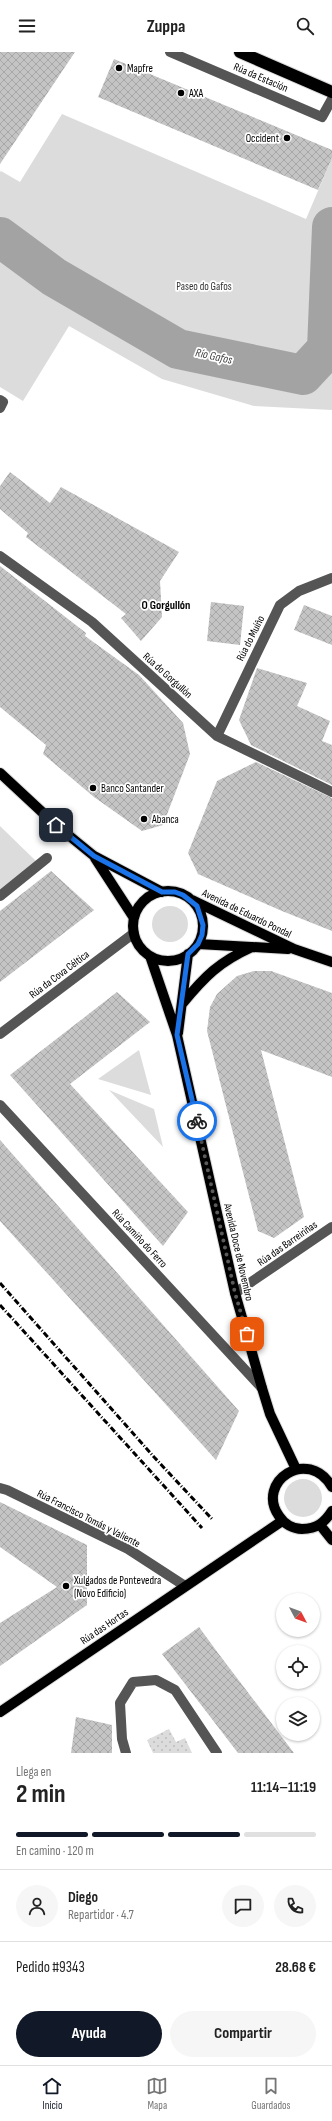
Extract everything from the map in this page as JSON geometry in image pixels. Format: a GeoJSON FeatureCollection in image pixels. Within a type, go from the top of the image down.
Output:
{"type":"FeatureCollection","features":[{"type":"Feature","properties":{"kind":"highway","name":"Rúa da Estación"},"geometry":{"type":"LineString","coordinates":[[240,52],[258,55],[332,92]]}},
{"type":"Feature","properties":{"kind":"main road"},"geometry":{"type":"LineString","coordinates":[[0,774],[56,825],[94,856],[162,892]]}},
{"type":"Feature","properties":{"kind":"main road"},"geometry":{"type":"LineString","coordinates":[[94,856],[134,918]]}},
{"type":"Feature","properties":{"kind":"main road"},"geometry":{"type":"LineString","coordinates":[[162,892],[175,892],[190,899],[197,906],[203,925],[198,944],[188,954],[169,961],[150,956],[140,946],[134,933],[134,918],[144,900],[162,892]]}},
{"type":"Feature","properties":{"kind":"main road","name":"Avenida de Eduardo Pondal"},"geometry":{"type":"LineString","coordinates":[[190,899],[294,949],[332,962]]}},
{"type":"Feature","properties":{"kind":"main road","name":"Avenida de Eduardo Pondal"},"geometry":{"type":"LineString","coordinates":[[198,944],[294,949]]}},
{"type":"Feature","properties":{"kind":"main road"},"geometry":{"type":"LineString","coordinates":[[182,1004],[211,970],[239,953],[255,946]]}},
{"type":"Feature","properties":{"kind":"main road","name":"Avenida Doce de Novembro"},"geometry":{"type":"LineString","coordinates":[[177,1035],[188,954]]}},
{"type":"Feature","properties":{"kind":"main road","name":"Avenida Doce de Novembro"},"geometry":{"type":"LineString","coordinates":[[150,956],[177,1035],[235,1293],[262,1388],[270,1414],[296,1469]]}},
{"type":"Feature","properties":{"kind":"main road"},"geometry":{"type":"LineString","coordinates":[[331,1481],[314,1470],[296,1469],[281,1479],[273,1495],[276,1512],[282,1521],[290,1527],[310,1529],[320,1525],[332,1511]]}},
{"type":"Feature","properties":{"kind":"main road","name":"Rúa das Hortas"},"geometry":{"type":"LineString","coordinates":[[0,1712],[282,1521]]}},
{"type":"Feature","properties":{"kind":"main road"},"geometry":{"type":"LineString","coordinates":[[320,1525],[332,1540]]}},
{"type":"Feature","properties":{"kind":"street","name":"Rúa da Estación"},"geometry":{"type":"LineString","coordinates":[[170,52],[322,117],[332,99]]}},
{"type":"Feature","properties":{"kind":"street","name":"Rúa do Gorgullón"},"geometry":{"type":"LineString","coordinates":[[0,556],[92,622],[217,736],[332,792]]}},
{"type":"Feature","properties":{"kind":"street","name":"Rúa do Muíño"},"geometry":{"type":"LineString","coordinates":[[217,736],[280,605],[299,590],[332,578]]}},
{"type":"Feature","properties":{"kind":"street"},"geometry":{"type":"LineString","coordinates":[[0,896],[47,858]]}},
{"type":"Feature","properties":{"kind":"street","name":"Rúa da Cova Céltica"},"geometry":{"type":"LineString","coordinates":[[0,1034],[134,933]]}},
{"type":"Feature","properties":{"kind":"street","name":"Rúa Camiño do Ferro"},"geometry":{"type":"LineString","coordinates":[[0,1105],[262,1388]]}},
{"type":"Feature","properties":{"kind":"street","name":"Rúa das Barreiriñas"},"geometry":{"type":"LineString","coordinates":[[235,1293],[332,1226]]}},
{"type":"Feature","properties":{"kind":"street","name":"Rúa Francisco Tomás y Valiente"},"geometry":{"type":"LineString","coordinates":[[0,1488],[7,1490],[128,1549],[185,1586]]}},
{"type":"Feature","properties":{"kind":"street"},"geometry":{"type":"LineString","coordinates":[[126,1753],[122,1739],[120,1703],[133,1682],[156,1680],[175,1690],[217,1753]]}},
{"type":"Feature","properties":{"kind":"green space","name":"Paseo do Gafos"},"geometry":{"type":"Polygon","coordinates":[[[62,114],[306,219],[332,158],[332,410],[254,406],[162,379],[69,326],[23,401],[0,387],[0,172],[1,171],[20,182],[62,114]]]}},
{"type":"Feature","properties":{"kind":"green space"},"geometry":{"type":"Polygon","coordinates":[[[0,826],[37,862],[0,893],[0,826]]]}},
{"type":"Feature","properties":{"kind":"green space"},"geometry":{"type":"Polygon","coordinates":[[[174,906],[183,911],[187,917],[187,931],[183,937],[174,942],[166,942],[157,937],[153,931],[152,920],[157,911],[163,907],[174,906]]]}},
{"type":"Feature","properties":{"kind":"green space"},"geometry":{"type":"Polygon","coordinates":[[[139,1050],[151,1095],[98,1079],[139,1050]]]}},
{"type":"Feature","properties":{"kind":"green space"},"geometry":{"type":"Polygon","coordinates":[[[109,1090],[154,1109],[163,1147],[109,1090]]]}},
{"type":"Feature","properties":{"kind":"green space"},"geometry":{"type":"Polygon","coordinates":[[[303,1479],[316,1485],[322,1498],[316,1511],[303,1517],[290,1511],[284,1498],[290,1485],[303,1479]]]}},
{"type":"Feature","properties":{"kind":"green space"},"geometry":{"type":"Polygon","coordinates":[[[169,1729],[176,1742],[185,1738],[192,1753],[153,1753],[147,1740],[169,1729]]]}},
{"type":"Feature","properties":{"kind":"building"},"geometry":{"type":"Polygon","coordinates":[[[0,52],[75,52],[0,164],[0,52]]]}},
{"type":"Feature","properties":{"kind":"building"},"geometry":{"type":"Polygon","coordinates":[[[114,59],[332,150],[332,158],[318,190],[98,97],[114,59]]]}},
{"type":"Feature","properties":{"kind":"building"},"geometry":{"type":"Polygon","coordinates":[[[10,472],[50,503],[61,487],[179,552],[160,581],[162,617],[141,641],[121,618],[126,614],[26,537],[28,533],[0,509],[0,486],[10,472]]]}},
{"type":"Feature","properties":{"kind":"building"},"geometry":{"type":"Polygon","coordinates":[[[0,566],[86,633],[85,636],[139,675],[183,723],[190,754],[163,825],[142,831],[94,797],[43,754],[46,745],[0,707],[0,566]]]}},
{"type":"Feature","properties":{"kind":"building"},"geometry":{"type":"Polygon","coordinates":[[[211,602],[244,606],[240,645],[207,641],[211,602]]]}},
{"type":"Feature","properties":{"kind":"building"},"geometry":{"type":"Polygon","coordinates":[[[304,605],[332,616],[332,645],[294,630],[304,605]]]}},
{"type":"Feature","properties":{"kind":"building"},"geometry":{"type":"Polygon","coordinates":[[[257,668],[307,683],[297,706],[330,721],[322,741],[332,745],[332,785],[251,745],[239,720],[257,668]]]}},
{"type":"Feature","properties":{"kind":"building"},"geometry":{"type":"Polygon","coordinates":[[[256,762],[332,798],[332,931],[198,874],[188,853],[217,781],[256,762]]]}},
{"type":"Feature","properties":{"kind":"building"},"geometry":{"type":"Polygon","coordinates":[[[51,871],[94,910],[0,982],[0,911],[51,871]]]}},
{"type":"Feature","properties":{"kind":"building"},"geometry":{"type":"Polygon","coordinates":[[[254,971],[271,971],[332,993],[332,1077],[261,1050],[304,1217],[274,1238],[258,1231],[207,1031],[210,1007],[217,994],[237,976],[254,971]]]}},
{"type":"Feature","properties":{"kind":"building"},"geometry":{"type":"Polygon","coordinates":[[[117,992],[150,1022],[70,1084],[188,1212],[163,1246],[10,1075],[117,992]]]}},
{"type":"Feature","properties":{"kind":"building"},"geometry":{"type":"Polygon","coordinates":[[[0,1140],[239,1411],[216,1460],[0,1221],[0,1140]]]}},
{"type":"Feature","properties":{"kind":"building","name":"Xulgados de Pontevedra (Novo Edificio)"},"geometry":{"type":"Polygon","coordinates":[[[0,1502],[87,1545],[87,1605],[0,1666],[0,1623],[57,1587],[0,1547],[0,1502]]]}},
{"type":"Feature","properties":{"kind":"building"},"geometry":{"type":"Polygon","coordinates":[[[199,1627],[276,1729],[276,1741],[285,1741],[294,1753],[238,1753],[162,1654],[199,1627]]]}},
{"type":"Feature","properties":{"kind":"building"},"geometry":{"type":"Polygon","coordinates":[[[76,1717],[112,1725],[112,1753],[71,1753],[76,1717]]]}},
{"type":"Feature","properties":{"kind":"waterway","name":"Río Gafos"},"geometry":{"type":"LineString","coordinates":[[0,237],[54,277],[178,349],[303,375],[327,349],[332,227]]}},
{"type":"Feature","properties":{"kind":"railway"},"geometry":{"type":"LineString","coordinates":[[0,1283],[154,1457],[212,1519]]}},
{"type":"Feature","properties":{"kind":"railway"},"geometry":{"type":"LineString","coordinates":[[0,1305],[202,1528]]}},
{"type":"Feature","properties":{"kind":"way so far"},"geometry":{"type":"LineString","coordinates":[[197,1121],[235,1293],[247,1334]]}},
{"type":"Feature","properties":{"kind":"place","name":"Mapfre"},"geometry":{"type":"Point","coordinates":[119,68]}},
{"type":"Feature","properties":{"kind":"place","name":"AXA"},"geometry":{"type":"Point","coordinates":[181,93]}},
{"type":"Feature","properties":{"kind":"place","name":"Occident"},"geometry":{"type":"Point","coordinates":[287,138]}},
{"type":"Feature","properties":{"kind":"place","name":"Banco Santander"},"geometry":{"type":"Point","coordinates":[93,788]}},
{"type":"Feature","properties":{"kind":"place","name":"Abanca"},"geometry":{"type":"Point","coordinates":[144,819]}},
{"type":"Feature","properties":{"kind":"place","name":"Xulgados de Pontevedra (Novo Edificio)"},"geometry":{"type":"Point","coordinates":[66,1586]}},
{"type":"Feature","properties":{"kind":"district","name":"O Gorgullón"},"geometry":{"type":"Point","coordinates":[166,605]}},
{"type":"Feature","properties":{"kind":"route"},"geometry":{"type":"LineString","coordinates":[[56,825],[94,856],[162,892],[175,892],[183,895],[197,906],[203,925],[202,935],[194,950],[188,954],[177,1035],[197,1121]]}}]}
